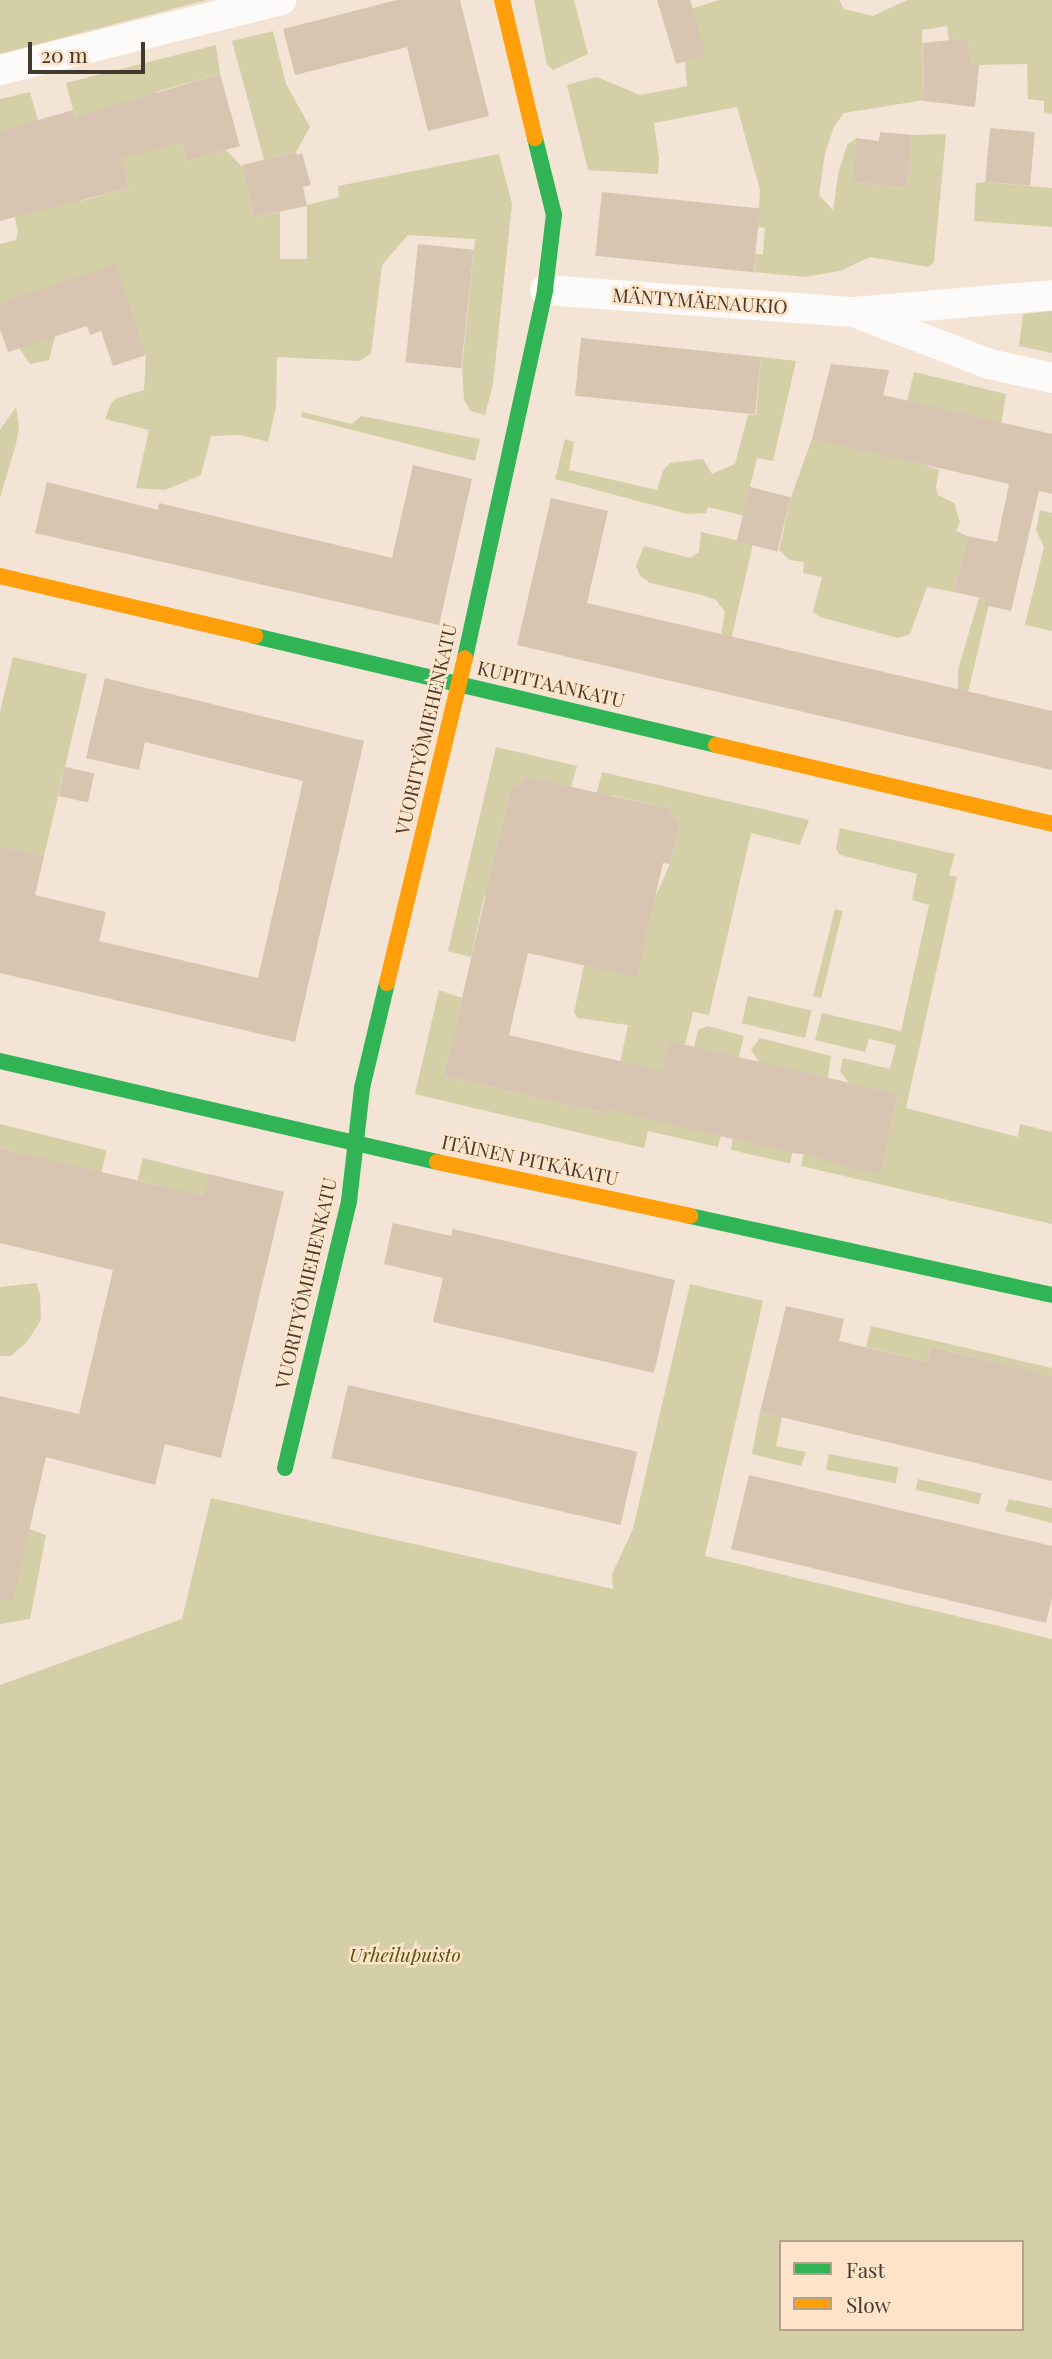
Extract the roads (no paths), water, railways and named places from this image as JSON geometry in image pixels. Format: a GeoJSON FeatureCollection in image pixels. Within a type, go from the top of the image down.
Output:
{"type":"FeatureCollection","features":[{"type":"Feature","properties":{"kind":"street"},"geometry":{"type":"LineString","coordinates":[[0,69],[281,0]]}},
{"type":"Feature","properties":{"kind":"street","name":"VUORITYÖMIEHENKATU"},"geometry":{"type":"LineString","coordinates":[[285,1468],[349,1201],[362,1088],[459,684],[545,290],[554,215],[502,0]]}},
{"type":"Feature","properties":{"kind":"street","name":"MÄNTYMÄENAUKIO"},"geometry":{"type":"LineString","coordinates":[[545,290],[855,312],[1052,295]]}},
{"type":"Feature","properties":{"kind":"street","name":"MÄNTYMÄENAUKIO"},"geometry":{"type":"LineString","coordinates":[[855,312],[989,364],[1052,378]]}},
{"type":"Feature","properties":{"kind":"street","name":"KUPITTAANKATU"},"geometry":{"type":"LineString","coordinates":[[0,576],[1052,824]]}},
{"type":"Feature","properties":{"kind":"street","name":"ITÄINEN PITKÄKATU"},"geometry":{"type":"LineString","coordinates":[[0,1061],[356,1144],[1052,1296]]}},
{"type":"Feature","properties":{"kind":"park label","name":"Urheilupuisto"},"geometry":{"type":"Point","coordinates":[405,1955]}}]}
